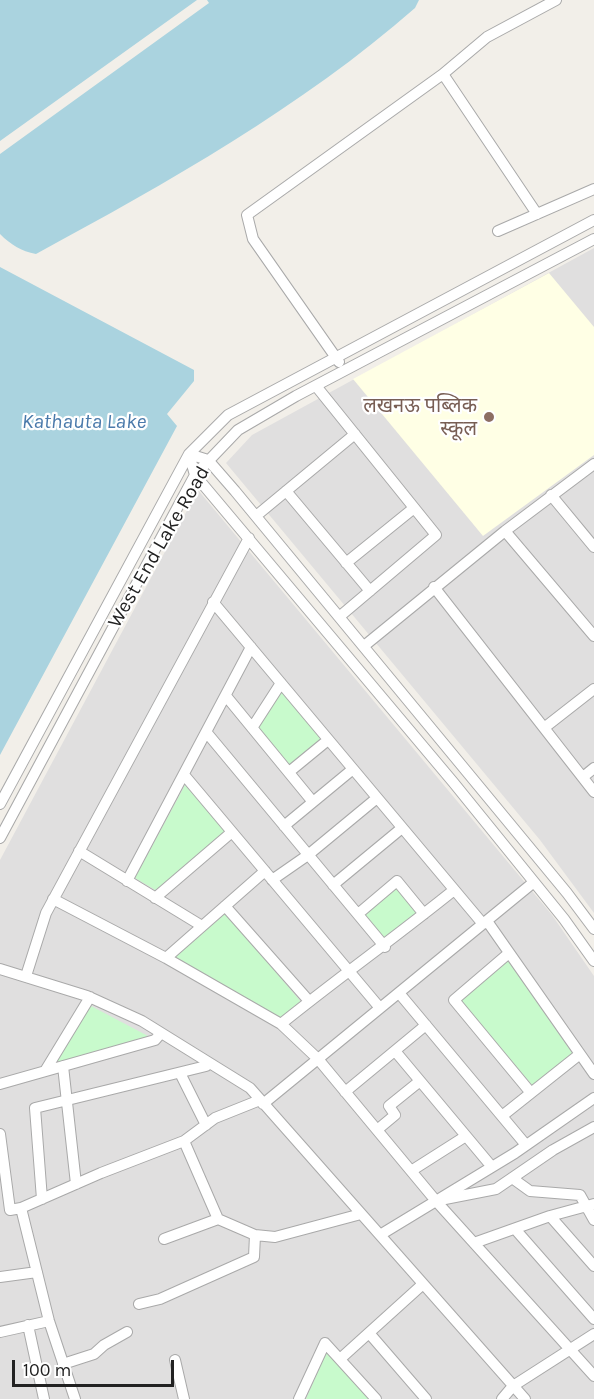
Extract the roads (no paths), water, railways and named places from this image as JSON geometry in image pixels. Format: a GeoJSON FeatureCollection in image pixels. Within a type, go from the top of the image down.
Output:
{"type":"FeatureCollection","features":[{"type":"Feature","properties":{"kind":"street"},"geometry":{"type":"LineString","coordinates":[[344,371],[336,356],[253,239],[247,215],[443,74],[487,37],[556,0]]}},
{"type":"Feature","properties":{"kind":"street"},"geometry":{"type":"LineString","coordinates":[[443,74],[537,214]]}},
{"type":"Feature","properties":{"kind":"street"},"geometry":{"type":"LineString","coordinates":[[498,231],[594,189]]}},
{"type":"Feature","properties":{"kind":"street","name":"West End Lake Road"},"geometry":{"type":"LineString","coordinates":[[0,804],[189,454],[228,416],[336,356],[594,220]]}},
{"type":"Feature","properties":{"kind":"street","name":"West End Lake Road"},"geometry":{"type":"LineString","coordinates":[[0,838],[195,475],[208,460],[238,430],[316,386],[594,239]]}},
{"type":"Feature","properties":{"kind":"street"},"geometry":{"type":"LineString","coordinates":[[316,386],[436,535],[339,617]]}},
{"type":"Feature","properties":{"kind":"street"},"geometry":{"type":"LineString","coordinates":[[256,516],[355,434]]}},
{"type":"Feature","properties":{"kind":"street"},"geometry":{"type":"LineString","coordinates":[[189,454],[208,460],[256,516],[567,893],[594,929]]}},
{"type":"Feature","properties":{"kind":"street"},"geometry":{"type":"LineString","coordinates":[[189,454],[195,475],[534,882],[594,961]]}},
{"type":"Feature","properties":{"kind":"street"},"geometry":{"type":"LineString","coordinates":[[364,646],[434,587],[594,464]]}},
{"type":"Feature","properties":{"kind":"street"},"geometry":{"type":"LineString","coordinates":[[286,491],[370,591]]}},
{"type":"Feature","properties":{"kind":"street"},"geometry":{"type":"LineString","coordinates":[[551,495],[594,547]]}},
{"type":"Feature","properties":{"kind":"street"},"geometry":{"type":"LineString","coordinates":[[346,563],[414,508]]}},
{"type":"Feature","properties":{"kind":"street"},"geometry":{"type":"LineString","coordinates":[[505,531],[594,636]]}},
{"type":"Feature","properties":{"kind":"street"},"geometry":{"type":"LineString","coordinates":[[26,976],[46,913],[53,899],[249,538]]}},
{"type":"Feature","properties":{"kind":"street"},"geometry":{"type":"LineString","coordinates":[[434,587],[594,792]]}},
{"type":"Feature","properties":{"kind":"street"},"geometry":{"type":"LineString","coordinates":[[213,602],[454,890],[485,922],[594,1074]]}},
{"type":"Feature","properties":{"kind":"street"},"geometry":{"type":"LineString","coordinates":[[128,881],[251,647]]}},
{"type":"Feature","properties":{"kind":"street"},"geometry":{"type":"LineString","coordinates":[[252,728],[281,683]]}},
{"type":"Feature","properties":{"kind":"street"},"geometry":{"type":"LineString","coordinates":[[544,728],[594,689]]}},
{"type":"Feature","properties":{"kind":"street"},"geometry":{"type":"LineString","coordinates":[[226,696],[313,802]]}},
{"type":"Feature","properties":{"kind":"street"},"geometry":{"type":"LineString","coordinates":[[207,733],[385,946]]}},
{"type":"Feature","properties":{"kind":"street"},"geometry":{"type":"LineString","coordinates":[[289,772],[328,740]]}},
{"type":"Feature","properties":{"kind":"street"},"geometry":{"type":"LineString","coordinates":[[583,777],[594,768]]}},
{"type":"Feature","properties":{"kind":"street"},"geometry":{"type":"LineString","coordinates":[[284,826],[353,769]]}},
{"type":"Feature","properties":{"kind":"street"},"geometry":{"type":"LineString","coordinates":[[184,776],[380,1008]]}},
{"type":"Feature","properties":{"kind":"street"},"geometry":{"type":"LineString","coordinates":[[166,958],[225,906],[268,875],[309,855],[377,798]]}},
{"type":"Feature","properties":{"kind":"street"},"geometry":{"type":"LineString","coordinates":[[333,885],[402,828]]}},
{"type":"Feature","properties":{"kind":"street"},"geometry":{"type":"LineString","coordinates":[[155,898],[232,832]]}},
{"type":"Feature","properties":{"kind":"street"},"geometry":{"type":"LineString","coordinates":[[79,851],[202,926]]}},
{"type":"Feature","properties":{"kind":"street"},"geometry":{"type":"LineString","coordinates":[[357,914],[397,881],[424,914]]}},
{"type":"Feature","properties":{"kind":"street"},"geometry":{"type":"LineString","coordinates":[[0,1134],[10,1210],[21,1208],[184,1141],[215,1118],[262,1102],[534,882]]}},
{"type":"Feature","properties":{"kind":"street"},"geometry":{"type":"LineString","coordinates":[[281,1024],[348,970],[385,946],[454,890]]}},
{"type":"Feature","properties":{"kind":"street"},"geometry":{"type":"LineString","coordinates":[[53,899],[166,958],[281,1024],[318,1059],[436,1201],[594,1376]]}},
{"type":"Feature","properties":{"kind":"street"},"geometry":{"type":"LineString","coordinates":[[225,906],[309,1001]]}},
{"type":"Feature","properties":{"kind":"street"},"geometry":{"type":"LineString","coordinates":[[509,953],[454,1000],[531,1093]]}},
{"type":"Feature","properties":{"kind":"street"},"geometry":{"type":"LineString","coordinates":[[0,969],[90,997],[161,1033],[250,1088],[525,1399]]}},
{"type":"Feature","properties":{"kind":"street"},"geometry":{"type":"LineString","coordinates":[[399,993],[526,1145]]}},
{"type":"Feature","properties":{"kind":"street"},"geometry":{"type":"LineString","coordinates":[[45,1071],[90,997]]}},
{"type":"Feature","properties":{"kind":"street"},"geometry":{"type":"LineString","coordinates":[[345,1092],[426,1025]]}},
{"type":"Feature","properties":{"kind":"street"},"geometry":{"type":"LineString","coordinates":[[0,1084],[155,1040],[161,1033]]}},
{"type":"Feature","properties":{"kind":"street"},"geometry":{"type":"LineString","coordinates":[[394,1051],[492,1167]]}},
{"type":"Feature","properties":{"kind":"street"},"geometry":{"type":"LineString","coordinates":[[502,1116],[580,1054]]}},
{"type":"Feature","properties":{"kind":"street"},"geometry":{"type":"LineString","coordinates":[[42,1199],[35,1108],[206,1066],[208,1062]]}},
{"type":"Feature","properties":{"kind":"street"},"geometry":{"type":"LineString","coordinates":[[63,1066],[76,1184]]}},
{"type":"Feature","properties":{"kind":"street"},"geometry":{"type":"LineString","coordinates":[[180,1072],[207,1125]]}},
{"type":"Feature","properties":{"kind":"street"},"geometry":{"type":"LineString","coordinates":[[377,1130],[395,1115],[389,1106],[420,1081]]}},
{"type":"Feature","properties":{"kind":"street"},"geometry":{"type":"LineString","coordinates":[[380,1235],[492,1167],[594,1098]]}},
{"type":"Feature","properties":{"kind":"street"},"geometry":{"type":"LineString","coordinates":[[436,1201],[496,1189],[553,1150],[594,1127]]}},
{"type":"Feature","properties":{"kind":"street"},"geometry":{"type":"LineString","coordinates":[[411,1171],[466,1136]]}},
{"type":"Feature","properties":{"kind":"street"},"geometry":{"type":"LineString","coordinates":[[184,1141],[218,1220]]}},
{"type":"Feature","properties":{"kind":"street"},"geometry":{"type":"LineString","coordinates":[[512,1178],[530,1191],[580,1195],[591,1205],[594,1220]]}},
{"type":"Feature","properties":{"kind":"street"},"geometry":{"type":"LineString","coordinates":[[474,1243],[550,1216],[591,1205]]}},
{"type":"Feature","properties":{"kind":"street"},"geometry":{"type":"LineString","coordinates":[[21,1208],[49,1321],[75,1399]]}},
{"type":"Feature","properties":{"kind":"street"},"geometry":{"type":"LineString","coordinates":[[164,1239],[218,1220],[255,1235],[275,1237],[361,1214]]}},
{"type":"Feature","properties":{"kind":"street"},"geometry":{"type":"LineString","coordinates":[[550,1216],[592,1260]]}},
{"type":"Feature","properties":{"kind":"street"},"geometry":{"type":"LineString","coordinates":[[514,1229],[594,1319]]}},
{"type":"Feature","properties":{"kind":"street"},"geometry":{"type":"LineString","coordinates":[[139,1304],[160,1299],[254,1257],[255,1235]]}},
{"type":"Feature","properties":{"kind":"street"},"geometry":{"type":"LineString","coordinates":[[0,1277],[37,1272]]}},
{"type":"Feature","properties":{"kind":"street"},"geometry":{"type":"LineString","coordinates":[[340,1359],[423,1284]]}},
{"type":"Feature","properties":{"kind":"street"},"geometry":{"type":"LineString","coordinates":[[0,1332],[49,1321]]}},
{"type":"Feature","properties":{"kind":"street"},"geometry":{"type":"LineString","coordinates":[[28,1325],[44,1399]]}},
{"type":"Feature","properties":{"kind":"street"},"geometry":{"type":"LineString","coordinates":[[63,1364],[94,1354],[104,1345],[127,1332]]}},
{"type":"Feature","properties":{"kind":"street"},"geometry":{"type":"LineString","coordinates":[[369,1333],[426,1399]]}},
{"type":"Feature","properties":{"kind":"street"},"geometry":{"type":"LineString","coordinates":[[502,1399],[513,1386],[594,1334]]}},
{"type":"Feature","properties":{"kind":"street"},"geometry":{"type":"LineString","coordinates":[[299,1399],[325,1343],[376,1399]]}},
{"type":"Feature","properties":{"kind":"street"},"geometry":{"type":"LineString","coordinates":[[175,1360],[184,1399]]}},
{"type":"Feature","properties":{"kind":"water"},"geometry":{"type":"Polygon","coordinates":[[[0,0],[197,0],[0,141],[0,0]]]}},
{"type":"Feature","properties":{"kind":"water"},"geometry":{"type":"Polygon","coordinates":[[[207,0],[419,0],[415,8],[327,78],[232,142],[135,200],[36,254],[8,241],[0,234],[0,154],[209,3],[207,0]]]}},
{"type":"Feature","properties":{"kind":"water","name":"Kathauta Lake"},"geometry":{"type":"Polygon","coordinates":[[[0,267],[194,370],[194,381],[167,414],[177,426],[0,755],[0,267]]]}},
{"type":"Feature","properties":{"kind":"place","name":"लखनऊ पब्लिक स्कूल"},"geometry":{"type":"Point","coordinates":[489,417]}}]}
